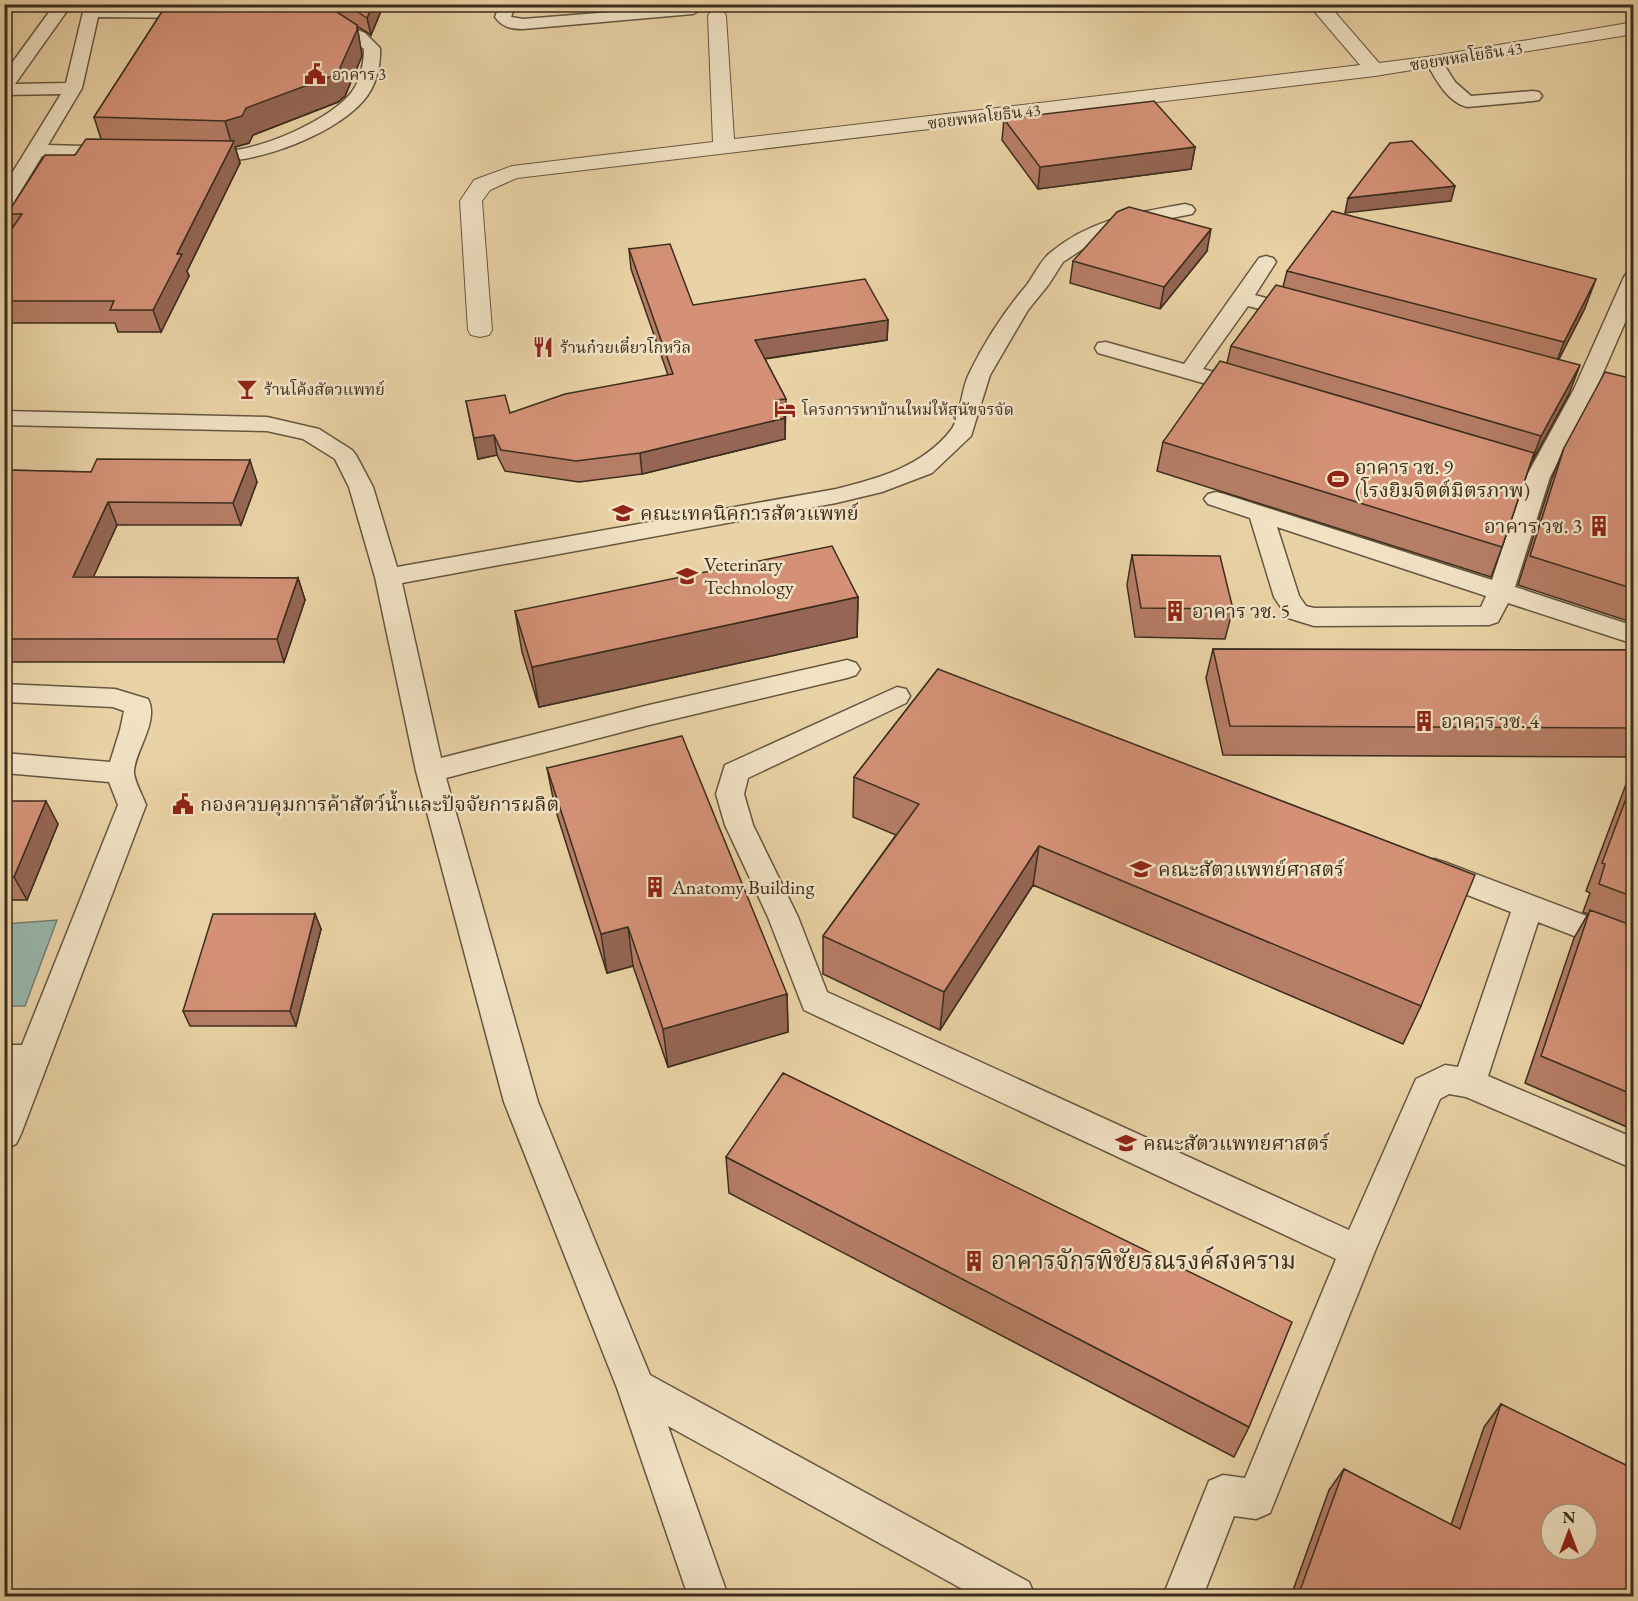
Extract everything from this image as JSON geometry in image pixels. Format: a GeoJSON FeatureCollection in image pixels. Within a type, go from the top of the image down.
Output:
{"type":"FeatureCollection","features":[{"type":"Feature","properties":{"kind":"street"},"geometry":{"type":"LineString","coordinates":[[1317,4],[1375,69]]}},
{"type":"Feature","properties":{"kind":"street"},"geometry":{"type":"LineString","coordinates":[[711,10],[724,148]]}},
{"type":"Feature","properties":{"kind":"street","name":"ซอยพหลโยธิน 43"},"geometry":{"type":"LineString","coordinates":[[480,330],[471,201],[482,185],[512,172],[1434,62],[1634,28]]}},
{"type":"Feature","properties":{"kind":"lane"},"geometry":{"type":"LineString","coordinates":[[4,89],[64,4]]}},
{"type":"Feature","properties":{"kind":"lane"},"geometry":{"type":"LineString","coordinates":[[508,4],[504,20],[523,24],[693,9],[711,10]]}},
{"type":"Feature","properties":{"kind":"lane"},"geometry":{"type":"LineString","coordinates":[[4,203],[73,88],[93,8],[219,14]]}},
{"type":"Feature","properties":{"kind":"lane"},"geometry":{"type":"LineString","coordinates":[[188,154],[234,156],[273,145],[336,116],[358,97],[373,59],[372,48],[349,32],[308,16]]}},
{"type":"Feature","properties":{"kind":"lane"},"geometry":{"type":"LineString","coordinates":[[1434,62],[1448,85],[1467,102],[1533,96]]}},
{"type":"Feature","properties":{"kind":"lane"},"geometry":{"type":"LineString","coordinates":[[4,89],[73,88]]}},
{"type":"Feature","properties":{"kind":"lane"},"geometry":{"type":"LineString","coordinates":[[36,150],[129,153]]}},
{"type":"Feature","properties":{"kind":"lane"},"geometry":{"type":"LineString","coordinates":[[387,577],[836,496],[874,487],[924,468],[963,431],[979,375],[1019,308],[1055,258],[1097,231],[1120,222],[1185,210]]}},
{"type":"Feature","properties":{"kind":"lane"},"geometry":{"type":"LineString","coordinates":[[1190,371],[1266,262]]}},
{"type":"Feature","properties":{"kind":"lane"},"geometry":{"type":"LineString","coordinates":[[1262,514],[1287,597],[1297,612],[1314,617],[1489,616],[1501,592],[1538,477],[1595,392],[1634,278]]}},
{"type":"Feature","properties":{"kind":"lane"},"geometry":{"type":"LineString","coordinates":[[1243,298],[1323,319]]}},
{"type":"Feature","properties":{"kind":"lane"},"geometry":{"type":"LineString","coordinates":[[1106,348],[1269,395]]}},
{"type":"Feature","properties":{"kind":"lane"},"geometry":{"type":"LineString","coordinates":[[1562,383],[1595,392]]}},
{"type":"Feature","properties":{"kind":"lane"},"geometry":{"type":"LineString","coordinates":[[4,418],[267,424],[311,434],[344,455],[361,487],[387,577],[430,771],[521,1101],[636,1388],[708,1596]]}},
{"type":"Feature","properties":{"kind":"lane"},"geometry":{"type":"LineString","coordinates":[[1516,470],[1538,477]]}},
{"type":"Feature","properties":{"kind":"lane"},"geometry":{"type":"LineString","coordinates":[[1216,499],[1634,635]]}},
{"type":"Feature","properties":{"kind":"lane"},"geometry":{"type":"LineString","coordinates":[[430,771],[649,715],[847,669]]}},
{"type":"Feature","properties":{"kind":"lane"},"geometry":{"type":"LineString","coordinates":[[4,693],[116,698],[138,706],[134,730],[120,773],[132,806],[19,1059],[4,1134]]}},
{"type":"Feature","properties":{"kind":"lane"},"geometry":{"type":"LineString","coordinates":[[897,696],[735,772],[730,794],[739,825],[783,917],[815,1001],[1357,1251]]}},
{"type":"Feature","properties":{"kind":"lane"},"geometry":{"type":"LineString","coordinates":[[4,763],[120,773]]}},
{"type":"Feature","properties":{"kind":"lane"},"geometry":{"type":"LineString","coordinates":[[1405,858],[1634,947]]}},
{"type":"Feature","properties":{"kind":"lane"},"geometry":{"type":"LineString","coordinates":[[1469,1083],[1528,906]]}},
{"type":"Feature","properties":{"kind":"lane"},"geometry":{"type":"LineString","coordinates":[[1183,1596],[1223,1495],[1256,1499],[1357,1251],[1428,1089],[1445,1078],[1469,1083],[1634,1154]]}},
{"type":"Feature","properties":{"kind":"lane"},"geometry":{"type":"LineString","coordinates":[[636,1388],[1016,1596]]}},
{"type":"Feature","properties":{"kind":"water"},"geometry":{"type":"Polygon","coordinates":[[[57,920],[25,1006],[5,1006],[5,924],[57,920]]]}},
{"type":"Feature","properties":{"kind":"building"},"geometry":{"type":"Polygon","coordinates":[[[167,4],[323,4],[357,25],[357,30],[339,70],[332,76],[246,108],[242,116],[225,121],[94,117],[167,4]]]}},
{"type":"Feature","properties":{"kind":"building"},"geometry":{"type":"Polygon","coordinates":[[[346,4],[373,4],[367,18],[346,4]]]}},
{"type":"Feature","properties":{"kind":"building"},"geometry":{"type":"Polygon","coordinates":[[[1154,101],[1195,147],[1040,167],[1004,119],[1154,101]]]}},
{"type":"Feature","properties":{"kind":"building"},"geometry":{"type":"Polygon","coordinates":[[[86,139],[234,141],[177,254],[182,254],[153,310],[110,310],[114,301],[4,301],[4,240],[22,214],[7,214],[45,155],[75,155],[86,139]]]}},
{"type":"Feature","properties":{"kind":"building"},"geometry":{"type":"Polygon","coordinates":[[[1412,141],[1455,186],[1348,198],[1390,143],[1412,141]]]}},
{"type":"Feature","properties":{"kind":"building"},"geometry":{"type":"Polygon","coordinates":[[[1129,207],[1211,229],[1164,287],[1073,261],[1117,212],[1129,207]]]}},
{"type":"Feature","properties":{"kind":"building"},"geometry":{"type":"Polygon","coordinates":[[[1332,211],[1596,279],[1564,342],[1287,271],[1332,211]]]}},
{"type":"Feature","properties":{"kind":"building"},"geometry":{"type":"Polygon","coordinates":[[[670,244],[693,305],[865,279],[888,320],[755,340],[786,399],[775,400],[785,418],[640,453],[576,461],[501,450],[494,435],[474,438],[466,401],[505,395],[510,413],[565,394],[673,374],[629,249],[670,244]]]}},
{"type":"Feature","properties":{"kind":"building"},"geometry":{"type":"Polygon","coordinates":[[[1276,285],[1580,365],[1541,436],[1231,346],[1276,285]]]}},
{"type":"Feature","properties":{"kind":"building","name":"อาคาร วช. 9 (โรงยิมจิตต์มิตรภาพ)"},"geometry":{"type":"Polygon","coordinates":[[[1220,361],[1534,453],[1502,547],[1163,442],[1220,361]]]}},
{"type":"Feature","properties":{"kind":"building"},"geometry":{"type":"Polygon","coordinates":[[[1605,372],[1634,379],[1634,589],[1530,556],[1564,448],[1605,372]]]}},
{"type":"Feature","properties":{"kind":"building"},"geometry":{"type":"Polygon","coordinates":[[[97,459],[250,460],[233,503],[108,502],[73,577],[298,578],[277,639],[4,639],[4,470],[91,472],[97,459]]]}},
{"type":"Feature","properties":{"kind":"building"},"geometry":{"type":"Polygon","coordinates":[[[832,546],[858,597],[532,667],[515,611],[832,546]]]}},
{"type":"Feature","properties":{"kind":"building"},"geometry":{"type":"Polygon","coordinates":[[[1132,555],[1220,556],[1233,609],[1141,608],[1132,555]]]}},
{"type":"Feature","properties":{"kind":"building","name":"อาคาร วช. 4"},"geometry":{"type":"Polygon","coordinates":[[[1213,649],[1634,650],[1634,728],[1230,726],[1213,649]]]}},
{"type":"Feature","properties":{"kind":"building","name":"คณะสัตวแพทย์ศาสตร์"},"geometry":{"type":"Polygon","coordinates":[[[938,669],[1475,875],[1421,1006],[1039,846],[944,992],[823,936],[919,804],[854,777],[938,669]]]}},
{"type":"Feature","properties":{"kind":"building","name":"Anatomy Building"},"geometry":{"type":"Polygon","coordinates":[[[682,736],[787,994],[663,1029],[628,927],[601,934],[547,768],[682,736]]]}},
{"type":"Feature","properties":{"kind":"building"},"geometry":{"type":"Polygon","coordinates":[[[1634,777],[1634,897],[1599,884],[1605,864],[1602,863],[1634,777]]]}},
{"type":"Feature","properties":{"kind":"building"},"geometry":{"type":"Polygon","coordinates":[[[4,801],[46,801],[14,877],[4,877],[4,801]]]}},
{"type":"Feature","properties":{"kind":"building"},"geometry":{"type":"Polygon","coordinates":[[[1590,910],[1634,926],[1634,1095],[1541,1056],[1590,910]]]}},
{"type":"Feature","properties":{"kind":"building"},"geometry":{"type":"Polygon","coordinates":[[[213,914],[315,914],[290,1011],[183,1011],[213,914]]]}},
{"type":"Feature","properties":{"kind":"building","name":"อาคารจักรพิชัยรณรงค์สงคราม"},"geometry":{"type":"Polygon","coordinates":[[[783,1073],[1292,1322],[1249,1427],[726,1157],[783,1073]]]}},
{"type":"Feature","properties":{"kind":"building"},"geometry":{"type":"Polygon","coordinates":[[[1501,1404],[1634,1469],[1634,1596],[1298,1596],[1344,1469],[1460,1529],[1501,1404]]]}},
{"type":"Feature","properties":{"kind":"place","name":"อาคาร 3"},"geometry":{"type":"Point","coordinates":[315,74]}},
{"type":"Feature","properties":{"kind":"place","name":"ร้านก๋วยเตี๋ยวโกหวิล"},"geometry":{"type":"Point","coordinates":[543,347]}},
{"type":"Feature","properties":{"kind":"place","name":"ร้านโค้งสัตวแพทย์"},"geometry":{"type":"Point","coordinates":[247,389]}},
{"type":"Feature","properties":{"kind":"place","name":"โครงการหาบ้านใหม่ให้สุนัขจรจัด"},"geometry":{"type":"Point","coordinates":[785,409]}},
{"type":"Feature","properties":{"kind":"place","name":"อาคาร วช. 9 (โรงยิมจิตต์มิตรภาพ)"},"geometry":{"type":"Point","coordinates":[1338,479]}},
{"type":"Feature","properties":{"kind":"place","name":"คณะเทคนิคการสัตวแพทย์"},"geometry":{"type":"Point","coordinates":[623,513]}},
{"type":"Feature","properties":{"kind":"place","name":"อาคาร วช. 3"},"geometry":{"type":"Point","coordinates":[1599,526]}},
{"type":"Feature","properties":{"kind":"place","name":"Veterinary Technology"},"geometry":{"type":"Point","coordinates":[687,576]}},
{"type":"Feature","properties":{"kind":"place","name":"อาคาร วช. 5"},"geometry":{"type":"Point","coordinates":[1175,611]}},
{"type":"Feature","properties":{"kind":"place","name":"อาคาร วช. 4"},"geometry":{"type":"Point","coordinates":[1424,721]}},
{"type":"Feature","properties":{"kind":"place","name":"กองควบคุมการค้าสัตว์น้ำและปัจจัยการผลิต"},"geometry":{"type":"Point","coordinates":[183,804]}},
{"type":"Feature","properties":{"kind":"place","name":"คณะสัตวแพทย์ศาสตร์"},"geometry":{"type":"Point","coordinates":[1141,869]}},
{"type":"Feature","properties":{"kind":"place","name":"Anatomy Building"},"geometry":{"type":"Point","coordinates":[655,887]}},
{"type":"Feature","properties":{"kind":"place","name":"คณะสัตวแพทยศาสตร์"},"geometry":{"type":"Point","coordinates":[1126,1143]}},
{"type":"Feature","properties":{"kind":"place","name":"อาคารจักรพิชัยรณรงค์สงคราม"},"geometry":{"type":"Point","coordinates":[974,1261]}}]}
